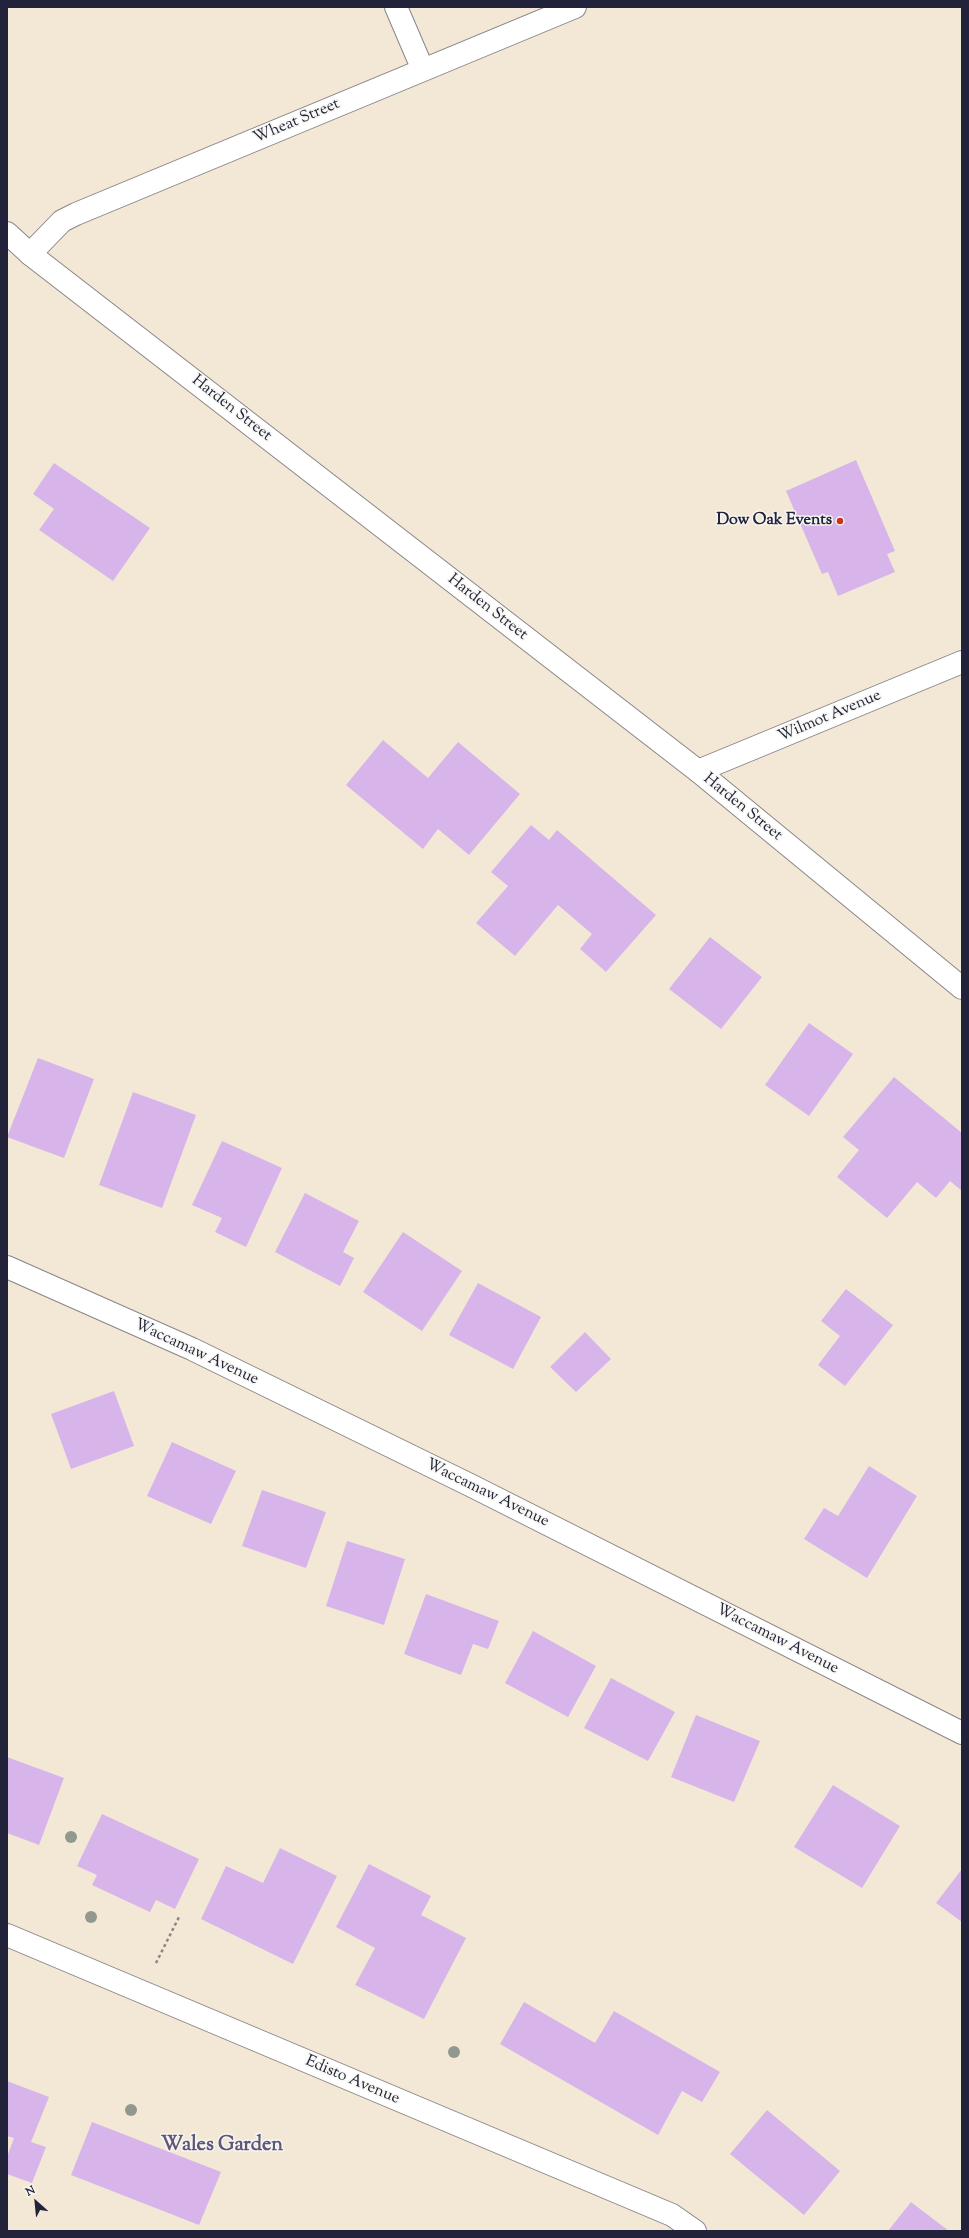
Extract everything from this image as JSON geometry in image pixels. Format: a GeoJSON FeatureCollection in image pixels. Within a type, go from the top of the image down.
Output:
{"type":"FeatureCollection","features":[{"type":"Feature","properties":{"kind":"street"},"geometry":{"type":"LineString","coordinates":[[396,7],[423,70]]}},
{"type":"Feature","properties":{"kind":"street","name":"Wheat Street"},"geometry":{"type":"LineString","coordinates":[[30,254],[62,221],[76,214],[575,7]]}},
{"type":"Feature","properties":{"kind":"street","name":"Harden Street"},"geometry":{"type":"LineString","coordinates":[[7,233],[30,254],[698,772],[962,988]]}},
{"type":"Feature","properties":{"kind":"street","name":"Wilmot Avenue"},"geometry":{"type":"LineString","coordinates":[[698,772],[962,662]]}},
{"type":"Feature","properties":{"kind":"street","name":"Waccamaw Avenue"},"geometry":{"type":"LineString","coordinates":[[7,1267],[199,1353],[472,1486],[962,1733]]}},
{"type":"Feature","properties":{"kind":"street","name":"Edisto Avenue"},"geometry":{"type":"LineString","coordinates":[[7,1936],[672,2215],[695,2231]]}},
{"type":"Feature","properties":{"kind":"path"},"geometry":{"type":"LineString","coordinates":[[154,1968],[180,1915]]}},
{"type":"Feature","properties":{"kind":"building","name":"Dow Oak Events"},"geometry":{"type":"Polygon","coordinates":[[[856,460],[895,551],[887,554],[895,572],[838,596],[828,572],[822,574],[786,491],[856,460]]]}},
{"type":"Feature","properties":{"kind":"building"},"geometry":{"type":"Polygon","coordinates":[[[54,463],[150,528],[113,581],[39,530],[54,509],[33,494],[54,463]]]}},
{"type":"Feature","properties":{"kind":"building"},"geometry":{"type":"Polygon","coordinates":[[[383,740],[428,778],[458,742],[520,794],[469,855],[438,829],[423,849],[346,785],[383,740]]]}},
{"type":"Feature","properties":{"kind":"building"},"geometry":{"type":"Polygon","coordinates":[[[531,825],[549,840],[557,830],[656,915],[606,972],[580,949],[592,934],[558,905],[515,956],[476,923],[508,886],[491,872],[531,825]]]}},
{"type":"Feature","properties":{"kind":"building"},"geometry":{"type":"Polygon","coordinates":[[[710,937],[762,977],[721,1029],[669,989],[710,937]]]}},
{"type":"Feature","properties":{"kind":"building"},"geometry":{"type":"Polygon","coordinates":[[[809,1023],[853,1054],[809,1116],[765,1085],[809,1023]]]}},
{"type":"Feature","properties":{"kind":"building"},"geometry":{"type":"Polygon","coordinates":[[[38,1058],[94,1079],[64,1158],[7,1137],[38,1058]]]}},
{"type":"Feature","properties":{"kind":"building"},"geometry":{"type":"Polygon","coordinates":[[[894,1077],[962,1133],[962,1191],[950,1181],[936,1198],[917,1182],[887,1218],[837,1177],[859,1150],[843,1137],[894,1077]]]}},
{"type":"Feature","properties":{"kind":"building"},"geometry":{"type":"Polygon","coordinates":[[[133,1092],[196,1115],[162,1208],[99,1185],[133,1092]]]}},
{"type":"Feature","properties":{"kind":"building"},"geometry":{"type":"Polygon","coordinates":[[[222,1141],[282,1168],[246,1247],[215,1232],[222,1218],[192,1205],[222,1141]]]}},
{"type":"Feature","properties":{"kind":"building"},"geometry":{"type":"Polygon","coordinates":[[[305,1193],[359,1221],[343,1252],[354,1258],[340,1286],[275,1252],[305,1193]]]}},
{"type":"Feature","properties":{"kind":"building"},"geometry":{"type":"Polygon","coordinates":[[[403,1232],[462,1271],[422,1331],[363,1292],[403,1232]]]}},
{"type":"Feature","properties":{"kind":"building"},"geometry":{"type":"Polygon","coordinates":[[[478,1283],[541,1317],[513,1369],[449,1335],[478,1283]]]}},
{"type":"Feature","properties":{"kind":"building"},"geometry":{"type":"Polygon","coordinates":[[[846,1289],[893,1325],[845,1386],[818,1365],[840,1336],[821,1321],[846,1289]]]}},
{"type":"Feature","properties":{"kind":"building"},"geometry":{"type":"Polygon","coordinates":[[[585,1332],[611,1359],[576,1392],[550,1367],[585,1332]]]}},
{"type":"Feature","properties":{"kind":"building"},"geometry":{"type":"Polygon","coordinates":[[[114,1391],[134,1446],[71,1469],[51,1414],[114,1391]]]}},
{"type":"Feature","properties":{"kind":"building"},"geometry":{"type":"Polygon","coordinates":[[[172,1442],[236,1471],[211,1524],[147,1496],[172,1442]]]}},
{"type":"Feature","properties":{"kind":"building"},"geometry":{"type":"Polygon","coordinates":[[[869,1466],[917,1496],[867,1578],[804,1539],[824,1508],[838,1516],[869,1466]]]}},
{"type":"Feature","properties":{"kind":"building"},"geometry":{"type":"Polygon","coordinates":[[[262,1490],[326,1512],[306,1568],[242,1546],[262,1490]]]}},
{"type":"Feature","properties":{"kind":"building"},"geometry":{"type":"Polygon","coordinates":[[[347,1541],[405,1559],[384,1625],[326,1606],[347,1541]]]}},
{"type":"Feature","properties":{"kind":"building"},"geometry":{"type":"Polygon","coordinates":[[[426,1594],[499,1621],[488,1649],[473,1644],[461,1675],[404,1654],[426,1594]]]}},
{"type":"Feature","properties":{"kind":"building"},"geometry":{"type":"Polygon","coordinates":[[[533,1631],[596,1666],[568,1717],[505,1683],[533,1631]]]}},
{"type":"Feature","properties":{"kind":"building"},"geometry":{"type":"Polygon","coordinates":[[[611,1678],[675,1712],[648,1761],[584,1728],[611,1678]]]}},
{"type":"Feature","properties":{"kind":"building"},"geometry":{"type":"Polygon","coordinates":[[[696,1715],[760,1741],[734,1802],[671,1777],[696,1715]]]}},
{"type":"Feature","properties":{"kind":"building"},"geometry":{"type":"Polygon","coordinates":[[[7,1757],[64,1778],[39,1845],[7,1833],[7,1757]]]}},
{"type":"Feature","properties":{"kind":"building"},"geometry":{"type":"Polygon","coordinates":[[[833,1785],[900,1826],[862,1888],[794,1847],[833,1785]]]}},
{"type":"Feature","properties":{"kind":"building"},"geometry":{"type":"Polygon","coordinates":[[[102,1814],[199,1859],[175,1909],[156,1900],[150,1912],[92,1885],[97,1875],[77,1866],[102,1814]]]}},
{"type":"Feature","properties":{"kind":"building"},"geometry":{"type":"Polygon","coordinates":[[[280,1848],[337,1876],[293,1964],[201,1919],[226,1866],[263,1883],[280,1848]]]}},
{"type":"Feature","properties":{"kind":"building"},"geometry":{"type":"Polygon","coordinates":[[[369,1864],[431,1896],[421,1915],[466,1938],[424,2019],[355,1985],[375,1948],[336,1927],[369,1864]]]}},
{"type":"Feature","properties":{"kind":"building"},"geometry":{"type":"Polygon","coordinates":[[[962,1869],[962,1922],[936,1903],[962,1869]]]}},
{"type":"Feature","properties":{"kind":"building"},"geometry":{"type":"Polygon","coordinates":[[[524,2002],[595,2043],[614,2011],[720,2072],[702,2102],[682,2091],[658,2135],[500,2044],[524,2002]]]}},
{"type":"Feature","properties":{"kind":"building"},"geometry":{"type":"Polygon","coordinates":[[[7,2081],[49,2097],[31,2142],[46,2147],[32,2183],[7,2174],[7,2157],[14,2138],[7,2136],[7,2081]]]}},
{"type":"Feature","properties":{"kind":"building"},"geometry":{"type":"Polygon","coordinates":[[[767,2110],[840,2171],[804,2215],[730,2154],[767,2110]]]}},
{"type":"Feature","properties":{"kind":"building"},"geometry":{"type":"Polygon","coordinates":[[[92,2122],[221,2172],[199,2225],[71,2175],[92,2122]]]}},
{"type":"Feature","properties":{"kind":"building"},"geometry":{"type":"Polygon","coordinates":[[[911,2202],[949,2231],[888,2231],[911,2202]]]}},
{"type":"Feature","properties":{"kind":"place","name":"Dow Oak Events"},"geometry":{"type":"Point","coordinates":[840,521]}},
{"type":"Feature","properties":{"kind":"district","name":"Wales Garden"},"geometry":{"type":"Point","coordinates":[222,2147]}}]}
